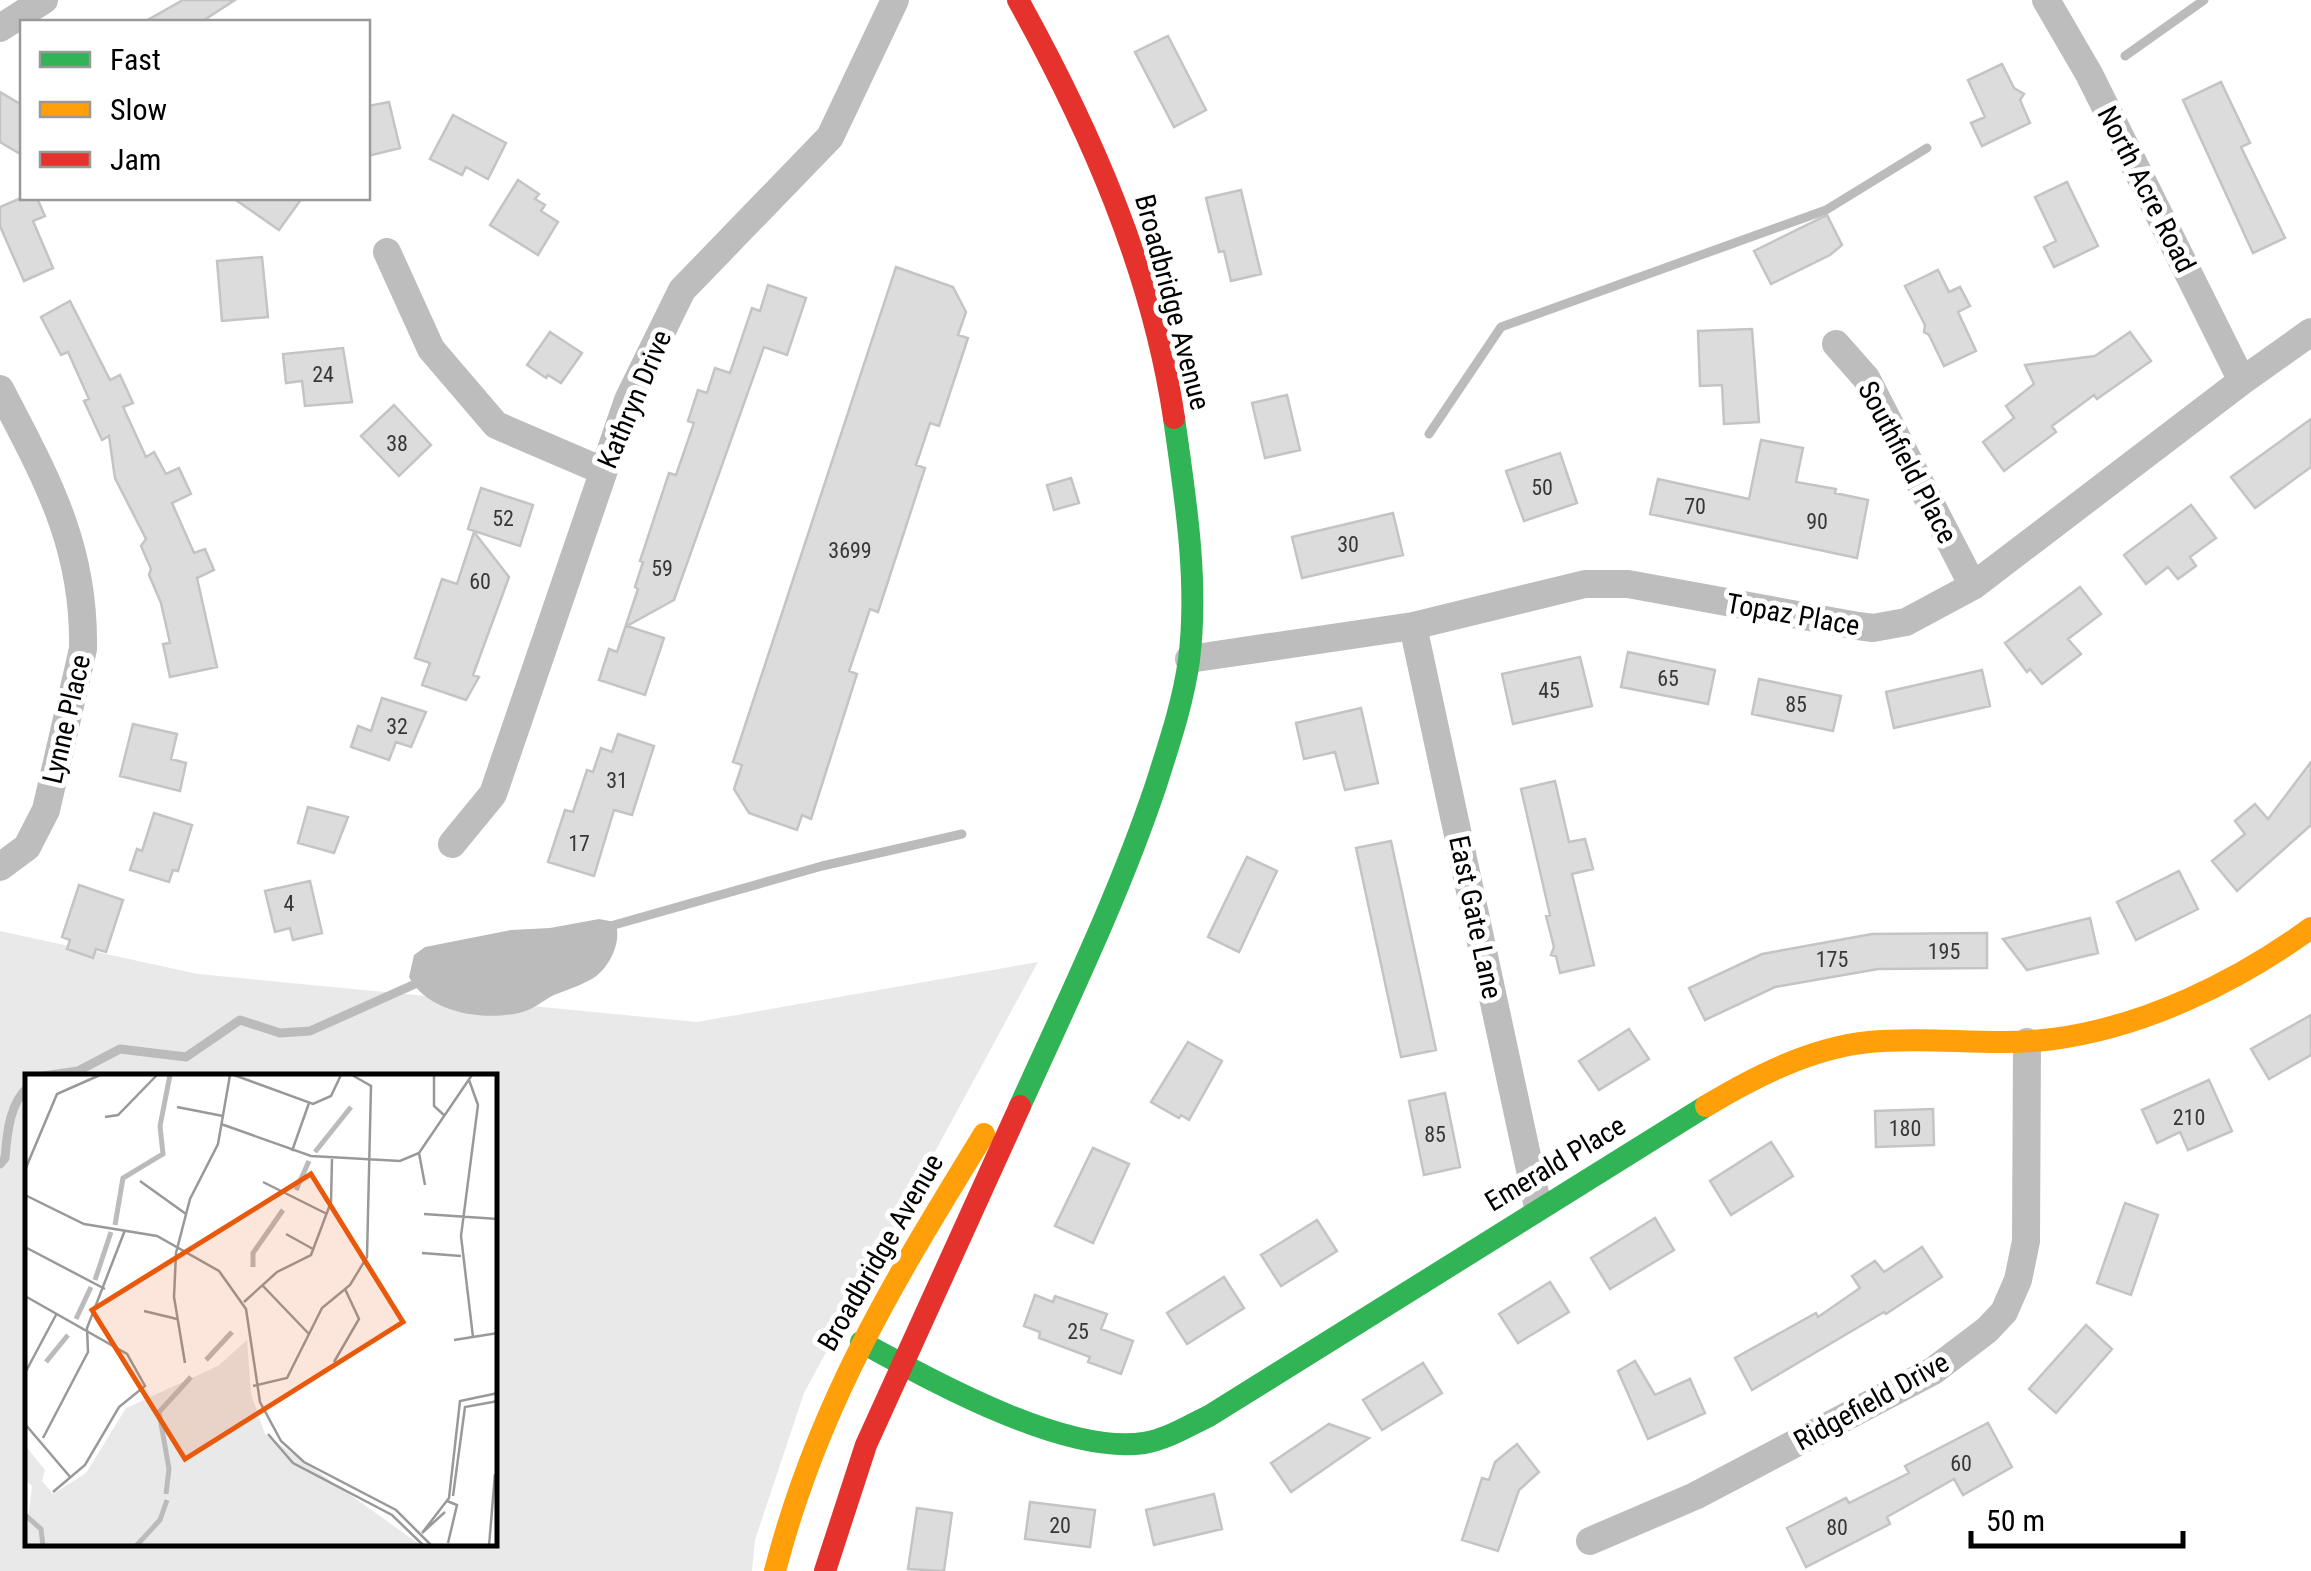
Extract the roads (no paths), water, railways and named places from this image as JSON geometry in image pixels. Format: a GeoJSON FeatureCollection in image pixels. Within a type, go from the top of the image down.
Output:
{"type":"FeatureCollection","features":[{"type":"Feature","properties":{"kind":"main road","name":"Broadbridge Avenue"},"geometry":{"type":"LineString","coordinates":[[824,1571],[843,1498],[862,1446],[1124,874],[1176,721],[1188,659],[1187,510],[1170,388],[1148,304],[1087,127],[1018,0]]}},
{"type":"Feature","properties":{"kind":"main road","name":"Emerald Place"},"geometry":{"type":"LineString","coordinates":[[861,1342],[1022,1418],[1086,1442],[1133,1444],[1160,1440],[1209,1416],[1538,1207],[1756,1078],[1815,1053],[1847,1045],[1892,1041],[2027,1042],[2082,1033],[2233,979],[2290,946],[2311,928]]}},
{"type":"Feature","properties":{"kind":"main road","name":"Broadbridge Avenue"},"geometry":{"type":"LineString","coordinates":[[775,1571],[793,1501],[820,1423],[861,1342],[1077,982]]}},
{"type":"Feature","properties":{"kind":"street"},"geometry":{"type":"LineString","coordinates":[[0,28],[44,0]]}},
{"type":"Feature","properties":{"kind":"street","name":"Kathryn Drive"},"geometry":{"type":"LineString","coordinates":[[452,844],[493,794],[628,400],[682,290],[830,137],[895,0]]}},
{"type":"Feature","properties":{"kind":"street","name":"North Acre Road"},"geometry":{"type":"LineString","coordinates":[[2046,0],[2089,74],[2242,380]]}},
{"type":"Feature","properties":{"kind":"street"},"geometry":{"type":"LineString","coordinates":[[387,252],[431,349],[496,425],[604,471]]}},
{"type":"Feature","properties":{"kind":"street","name":"Topaz Place"},"geometry":{"type":"LineString","coordinates":[[1188,659],[1413,626],[1584,584],[1628,584],[1873,628],[1906,622],[1973,586],[2242,380],[2311,332]]}},
{"type":"Feature","properties":{"kind":"street","name":"Southfield Place"},"geometry":{"type":"LineString","coordinates":[[1836,344],[1866,378],[1973,586]]}},
{"type":"Feature","properties":{"kind":"street","name":"Lynne Place"},"geometry":{"type":"LineString","coordinates":[[0,390],[56,498],[79,578],[84,628],[83,649],[46,810],[27,847],[0,868]]}},
{"type":"Feature","properties":{"kind":"street","name":"East Gate Lane"},"geometry":{"type":"LineString","coordinates":[[1413,626],[1538,1207]]}},
{"type":"Feature","properties":{"kind":"street","name":"Ridgefield Drive"},"geometry":{"type":"LineString","coordinates":[[1590,1541],[1696,1496],[1933,1371],[2004,1312],[2018,1280],[2026,1241],[2027,1042]]}},
{"type":"Feature","properties":{"kind":"waterway"},"geometry":{"type":"LineString","coordinates":[[2125,56],[2204,0]]}},
{"type":"Feature","properties":{"kind":"waterway"},"geometry":{"type":"LineString","coordinates":[[1429,434],[1501,327],[1826,210],[1927,148]]}},
{"type":"Feature","properties":{"kind":"waterway"},"geometry":{"type":"LineString","coordinates":[[607,927],[822,866],[962,834]]}},
{"type":"Feature","properties":{"kind":"waterway"},"geometry":{"type":"LineString","coordinates":[[57,1074],[78,1071],[120,1049],[186,1057],[240,1020],[280,1033],[310,1031],[424,980]]}},
{"type":"Feature","properties":{"kind":"waterway"},"geometry":{"type":"LineString","coordinates":[[0,1164],[5,1158],[13,1111],[25,1090]]}}]}
